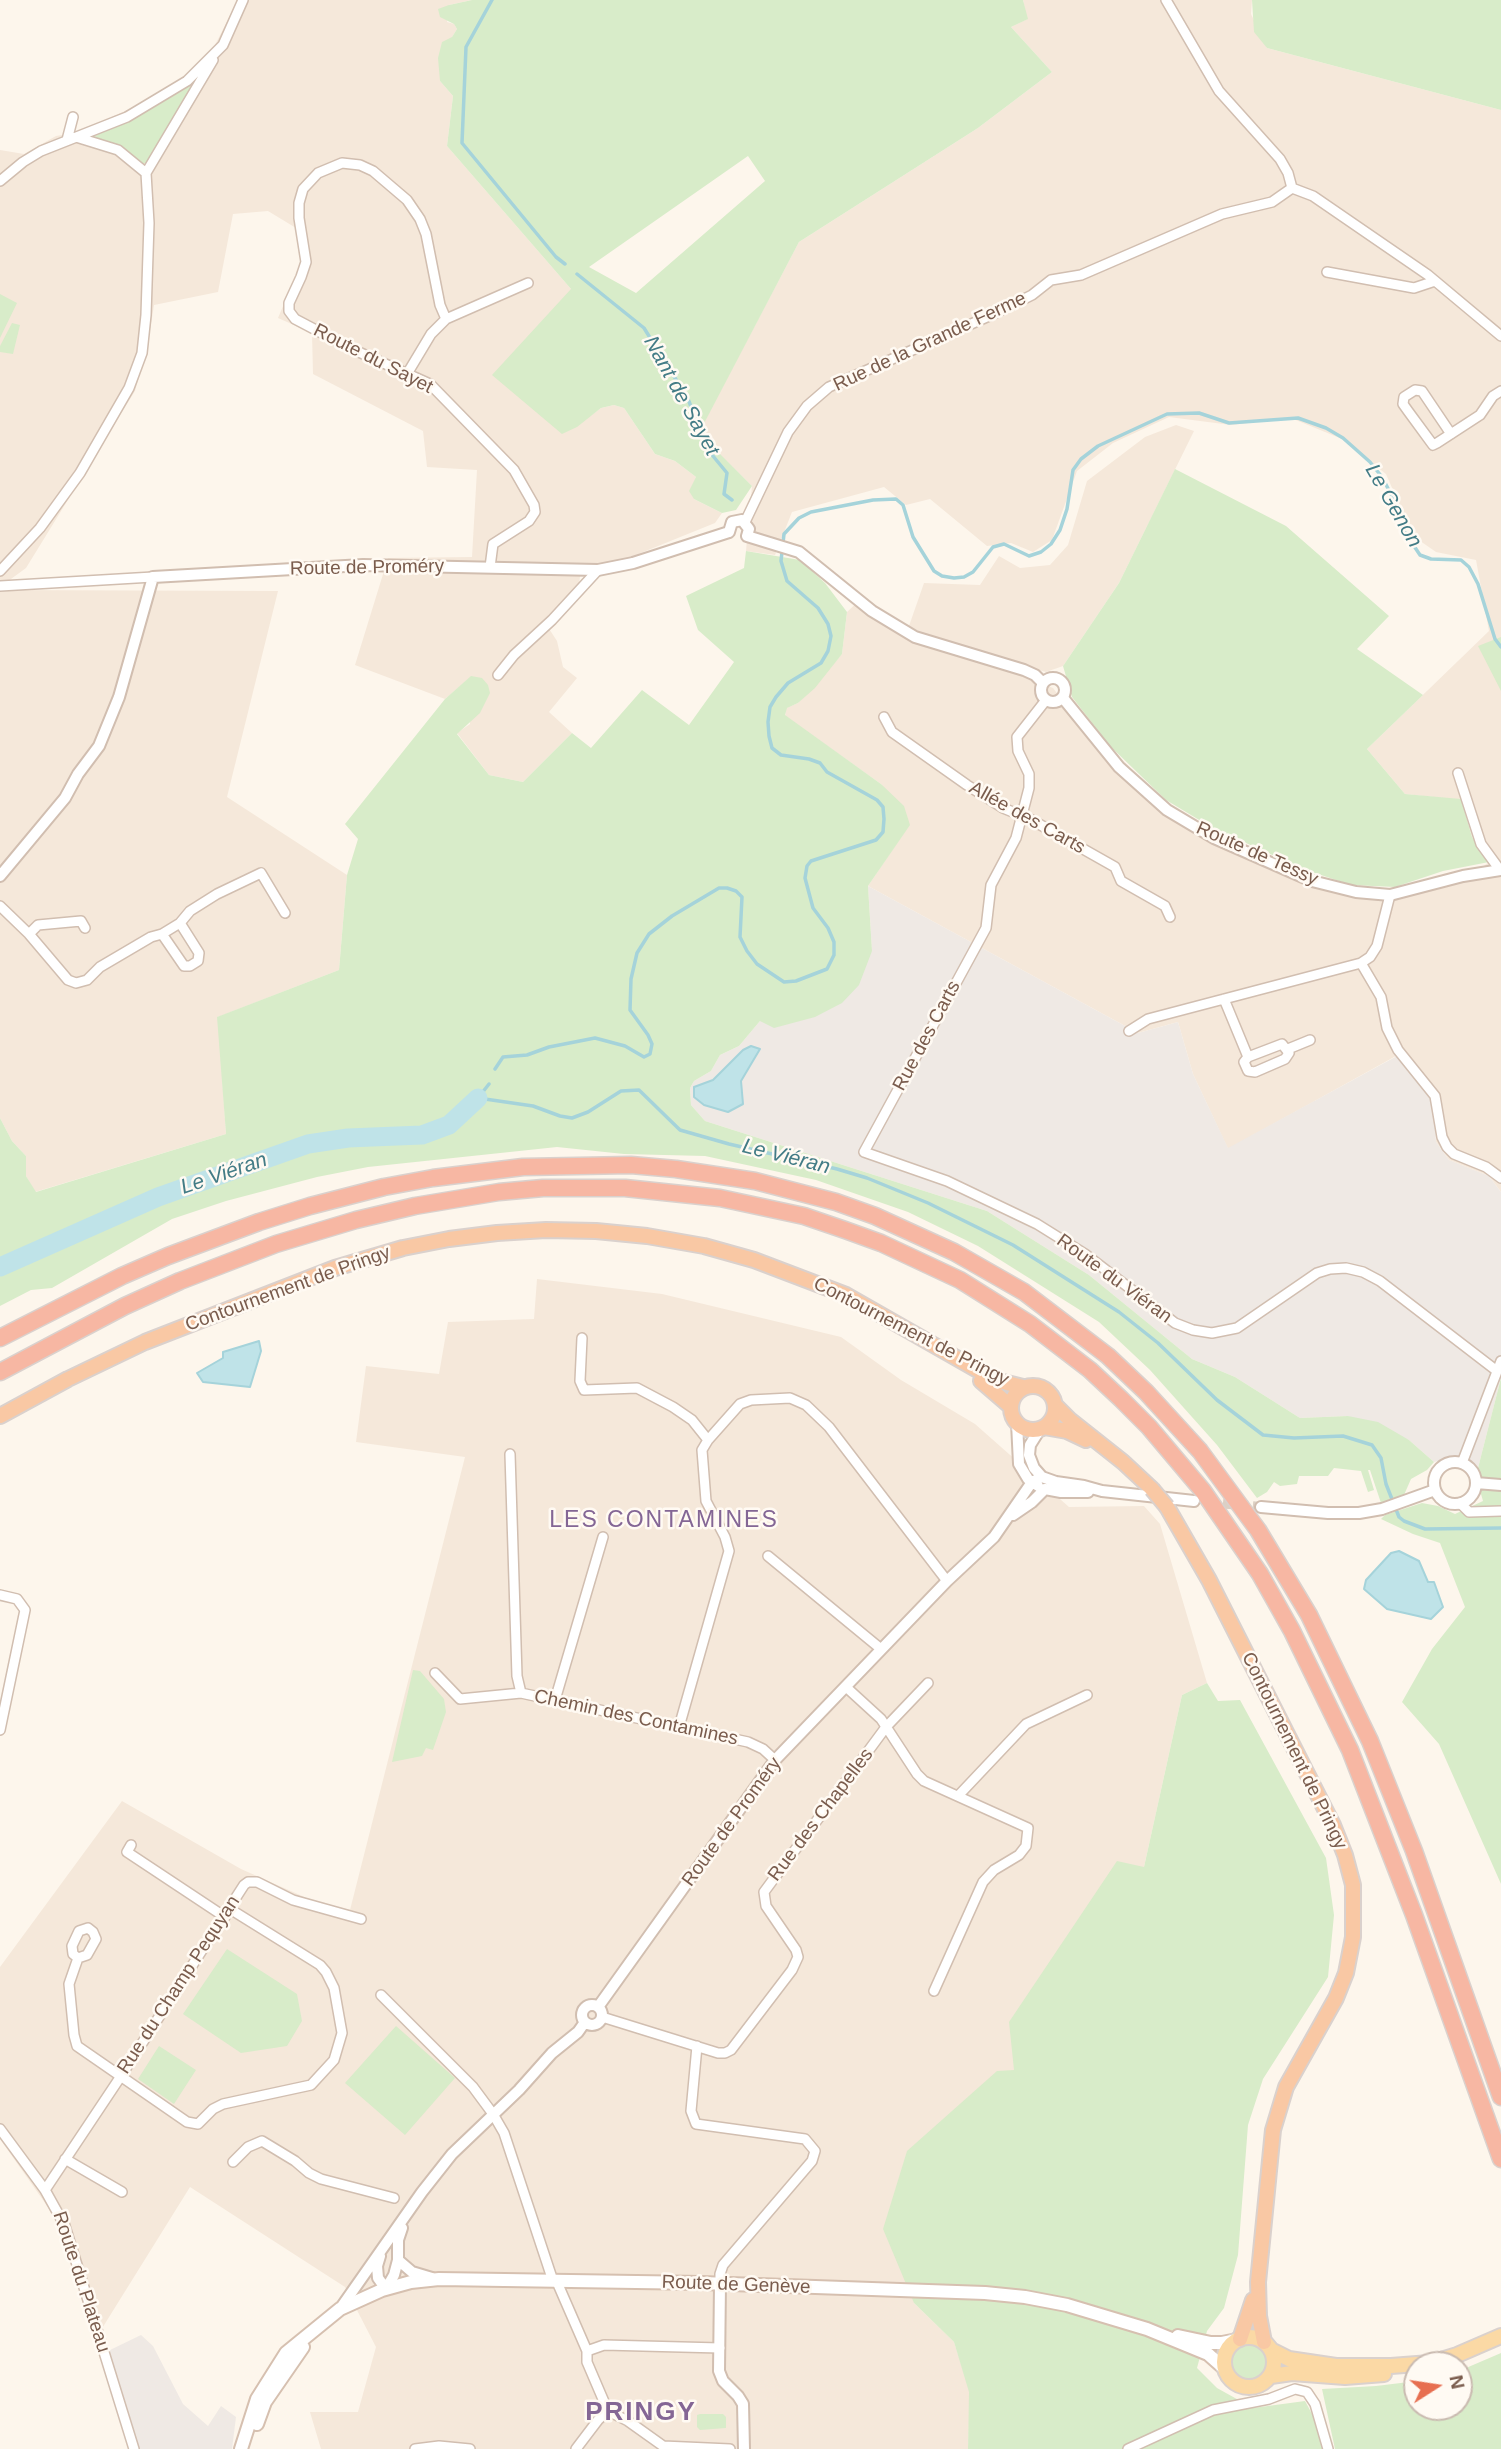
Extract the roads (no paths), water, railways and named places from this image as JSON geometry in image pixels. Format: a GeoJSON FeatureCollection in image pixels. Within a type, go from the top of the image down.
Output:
{"type":"FeatureCollection","features":[{"type":"Feature","properties":{"kind":"highway"},"geometry":{"type":"LineString","coordinates":[[0,1338],[80,1296],[167,1256],[259,1222],[384,1188],[447,1176],[523,1167],[631,1165],[755,1181],[862,1212],[954,1252],[1024,1292],[1108,1356],[1146,1392],[1200,1451],[1258,1530],[1309,1615],[1370,1741],[1414,1851],[1501,2097]]}},
{"type":"Feature","properties":{"kind":"highway"},"geometry":{"type":"LineString","coordinates":[[0,1372],[125,1306],[265,1248],[356,1220],[415,1206],[499,1192],[542,1188],[625,1188],[720,1198],[804,1216],[845,1230],[960,1280],[1051,1339],[1121,1399],[1149,1427],[1203,1491],[1259,1574],[1293,1631],[1350,1750],[1414,1915],[1501,2159]]}},
{"type":"Feature","properties":{"kind":"highway","name":"Contournement de Pringy"},"geometry":{"type":"LineString","coordinates":[[0,1416],[145,1342],[335,1268],[403,1248],[449,1239],[546,1230],[647,1236],[704,1246],[754,1259],[846,1295],[995,1380],[1023,1387],[1031,1385],[1044,1388],[1051,1394],[1055,1405],[1113,1453],[1152,1489],[1167,1507],[1209,1580],[1332,1825],[1348,1866],[1354,1894],[1352,1948],[1342,1985],[1286,2087],[1270,2151],[1258,2282],[1259,2316],[1268,2347]]}},
{"type":"Feature","properties":{"kind":"highway","name":"Contournement de Pringy"},"geometry":{"type":"LineString","coordinates":[[0,1426],[141,1353],[327,1280],[420,1253],[481,1243],[530,1239],[608,1240],[659,1246],[720,1258],[778,1276],[850,1306],[986,1384],[1010,1406],[1017,1423],[1028,1429],[1067,1431],[1113,1453]]}},
{"type":"Feature","properties":{"kind":"highway","name":"Contournement de Pringy"},"geometry":{"type":"LineString","coordinates":[[1010,1406],[1014,1396],[1023,1387]]}},
{"type":"Feature","properties":{"kind":"highway"},"geometry":{"type":"LineString","coordinates":[[1042,1428],[1054,1418],[1055,1405]]}},
{"type":"Feature","properties":{"kind":"highway","name":"Contournement de Pringy"},"geometry":{"type":"LineString","coordinates":[[1239,2339],[1258,2282]]}},
{"type":"Feature","properties":{"kind":"main road","name":"Route de Genève"},"geometry":{"type":"LineString","coordinates":[[241,2449],[257,2399],[286,2353],[340,2309],[386,2289],[439,2279],[720,2284],[985,2293],[1067,2305],[1147,2329],[1211,2343],[1239,2339]]}},
{"type":"Feature","properties":{"kind":"main road","name":"Route de Genève"},"geometry":{"type":"LineString","coordinates":[[249,2449],[265,2402],[295,2356],[328,2318]]}},
{"type":"Feature","properties":{"kind":"main road","name":"Route de Genève"},"geometry":{"type":"LineString","coordinates":[[1147,2329],[1208,2354],[1225,2369]]}},
{"type":"Feature","properties":{"kind":"main road"},"geometry":{"type":"LineString","coordinates":[[1467,2351],[1501,2336]]}},
{"type":"Feature","properties":{"kind":"main road"},"geometry":{"type":"LineString","coordinates":[[1403,2366],[1336,2366],[1289,2359],[1253,2337],[1239,2339],[1226,2352],[1225,2369],[1234,2383],[1241,2387],[1258,2386],[1271,2376],[1293,2373],[1345,2377],[1403,2371]]}},
{"type":"Feature","properties":{"kind":"main road"},"geometry":{"type":"LineString","coordinates":[[1268,2347],[1275,2360],[1271,2376]]}},
{"type":"Feature","properties":{"kind":"street"},"geometry":{"type":"LineString","coordinates":[[0,571],[40,528],[65,495],[117,411],[137,369],[146,315],[149,223],[146,173],[212,64],[231,30],[243,0]]}},
{"type":"Feature","properties":{"kind":"street"},"geometry":{"type":"LineString","coordinates":[[1166,0],[1219,91],[1284,164],[1292,188],[1313,196],[1435,281],[1501,336]]}},
{"type":"Feature","properties":{"kind":"street"},"geometry":{"type":"LineString","coordinates":[[0,181],[32,156],[127,117],[169,94],[215,55]]}},
{"type":"Feature","properties":{"kind":"street"},"geometry":{"type":"LineString","coordinates":[[71,139],[74,117]]}},
{"type":"Feature","properties":{"kind":"street"},"geometry":{"type":"LineString","coordinates":[[71,139],[113,147],[123,152],[146,173]]}},
{"type":"Feature","properties":{"kind":"street","name":"Route du Sayet"},"geometry":{"type":"LineString","coordinates":[[446,319],[440,305],[430,249],[421,219],[407,200],[373,171],[349,162],[323,169],[303,189],[299,203],[306,262],[289,303],[289,311],[295,319],[435,388],[514,470],[534,505],[535,512],[531,518],[493,544],[489,567]]}},
{"type":"Feature","properties":{"kind":"street","name":"Rue de la Grande Ferme"},"geometry":{"type":"LineString","coordinates":[[745,522],[788,432],[807,406],[829,387],[996,313],[1032,295],[1051,280],[1081,275],[1222,214],[1272,202],[1292,188]]}},
{"type":"Feature","properties":{"kind":"street"},"geometry":{"type":"LineString","coordinates":[[1327,272],[1414,288],[1435,281]]}},
{"type":"Feature","properties":{"kind":"street"},"geometry":{"type":"LineString","coordinates":[[407,374],[431,334],[446,319],[528,283]]}},
{"type":"Feature","properties":{"kind":"street"},"geometry":{"type":"LineString","coordinates":[[1451,434],[1422,391],[1415,390],[1404,397],[1403,404],[1430,443],[1437,443],[1451,434],[1480,415],[1493,396],[1501,391]]}},
{"type":"Feature","properties":{"kind":"street"},"geometry":{"type":"LineString","coordinates":[[747,536],[749,528],[745,522],[738,520],[732,523],[729,532],[732,538],[738,540],[747,536],[792,549],[820,567],[872,611],[904,632],[925,641],[1031,673],[1043,683]]}},
{"type":"Feature","properties":{"kind":"street","name":"Route de Proméry"},"geometry":{"type":"LineString","coordinates":[[0,586],[363,565],[598,570],[633,563],[729,532]]}},
{"type":"Feature","properties":{"kind":"street"},"geometry":{"type":"LineString","coordinates":[[498,675],[514,655],[552,620],[598,570]]}},
{"type":"Feature","properties":{"kind":"street"},"geometry":{"type":"LineString","coordinates":[[0,876],[65,798],[78,774],[99,746],[119,698],[153,577]]}},
{"type":"Feature","properties":{"kind":"street"},"geometry":{"type":"LineString","coordinates":[[1054,678],[1062,681],[1065,690],[1063,698],[1055,702],[1046,699],[1041,691],[1043,683],[1054,678]]}},
{"type":"Feature","properties":{"kind":"street","name":"Route de Tessy"},"geometry":{"type":"LineString","coordinates":[[1063,698],[1135,783],[1167,810],[1214,838],[1312,881],[1390,895],[1463,876],[1500,870]]}},
{"type":"Feature","properties":{"kind":"street","name":"Rue des Carts"},"geometry":{"type":"LineString","coordinates":[[864,1152],[983,935],[988,919],[991,885],[1016,838],[1029,780],[1029,774],[1018,751],[1017,737],[1046,699]]}},
{"type":"Feature","properties":{"kind":"street","name":"Allée des Carts"},"geometry":{"type":"LineString","coordinates":[[884,717],[892,732],[967,785],[1003,808],[1115,867],[1121,881],[1166,906],[1170,917]]}},
{"type":"Feature","properties":{"kind":"street"},"geometry":{"type":"LineString","coordinates":[[1458,773],[1480,844],[1500,870]]}},
{"type":"Feature","properties":{"kind":"street"},"geometry":{"type":"LineString","coordinates":[[0,906],[29,934],[68,980],[76,984],[87,980],[100,967],[151,937],[180,923],[190,911],[208,900],[261,873],[285,913]]}},
{"type":"Feature","properties":{"kind":"street"},"geometry":{"type":"LineString","coordinates":[[1129,1031],[1148,1019],[1361,963],[1370,957],[1377,946],[1390,895]]}},
{"type":"Feature","properties":{"kind":"street"},"geometry":{"type":"LineString","coordinates":[[29,934],[38,925],[81,921],[85,928]]}},
{"type":"Feature","properties":{"kind":"street"},"geometry":{"type":"LineString","coordinates":[[162,934],[184,966],[190,966],[198,961],[199,953],[180,923]]}},
{"type":"Feature","properties":{"kind":"street"},"geometry":{"type":"LineString","coordinates":[[1361,963],[1381,997],[1387,1028],[1398,1050],[1435,1096],[1442,1137],[1447,1147],[1454,1154],[1486,1167],[1501,1178]]}},
{"type":"Feature","properties":{"kind":"street"},"geometry":{"type":"LineString","coordinates":[[1224,999],[1248,1057]]}},
{"type":"Feature","properties":{"kind":"street"},"geometry":{"type":"LineString","coordinates":[[1288,1049],[1310,1040]]}},
{"type":"Feature","properties":{"kind":"street"},"geometry":{"type":"LineString","coordinates":[[1282,1044],[1288,1049],[1285,1059],[1251,1073],[1244,1065],[1248,1057],[1282,1044]]}},
{"type":"Feature","properties":{"kind":"street","name":"Route du Viéran"},"geometry":{"type":"LineString","coordinates":[[864,1152],[947,1181],[1037,1224],[1085,1254],[1175,1323],[1193,1330],[1212,1333],[1237,1328],[1317,1273],[1346,1268],[1363,1272],[1380,1281],[1497,1371]]}},
{"type":"Feature","properties":{"kind":"street"},"geometry":{"type":"LineString","coordinates":[[583,1338],[580,1381],[584,1390],[637,1388],[692,1420],[708,1440]]}},
{"type":"Feature","properties":{"kind":"street"},"geometry":{"type":"LineString","coordinates":[[1462,1463],[1501,1361]]}},
{"type":"Feature","properties":{"kind":"street"},"geometry":{"type":"LineString","coordinates":[[679,1727],[729,1551],[729,1545],[704,1495],[701,1457],[708,1440],[740,1404],[751,1400],[790,1398],[806,1405],[829,1426],[947,1581]]}},
{"type":"Feature","properties":{"kind":"street"},"geometry":{"type":"LineString","coordinates":[[1017,1423],[1018,1459],[1025,1474],[1037,1480],[1102,1491]]}},
{"type":"Feature","properties":{"kind":"street"},"geometry":{"type":"LineString","coordinates":[[1042,1428],[1028,1451],[1037,1480],[1045,1489],[1068,1492],[1102,1491],[1194,1501]]}},
{"type":"Feature","properties":{"kind":"street","name":"Chemin des Contamines"},"geometry":{"type":"LineString","coordinates":[[510,1454],[517,1676],[521,1693],[748,1742],[763,1749],[775,1760]]}},
{"type":"Feature","properties":{"kind":"street"},"geometry":{"type":"LineString","coordinates":[[1460,1503],[1473,1493],[1476,1483],[1472,1471],[1455,1461],[1443,1465],[1435,1476],[1435,1490],[1445,1501],[1460,1503],[1469,1512],[1501,1511]]}},
{"type":"Feature","properties":{"kind":"street","name":"Route de Proméry"},"geometry":{"type":"LineString","coordinates":[[585,2022],[594,2024],[775,1760],[947,1581],[994,1537],[1037,1480]]}},
{"type":"Feature","properties":{"kind":"street"},"geometry":{"type":"LineString","coordinates":[[1476,1483],[1501,1485]]}},
{"type":"Feature","properties":{"kind":"street","name":"Route de Proméry"},"geometry":{"type":"LineString","coordinates":[[1010,1516],[1032,1502],[1045,1489]]}},
{"type":"Feature","properties":{"kind":"street"},"geometry":{"type":"LineString","coordinates":[[1261,1507],[1340,1514],[1368,1512],[1435,1490]]}},
{"type":"Feature","properties":{"kind":"street"},"geometry":{"type":"LineString","coordinates":[[555,1700],[603,1537]]}},
{"type":"Feature","properties":{"kind":"street"},"geometry":{"type":"LineString","coordinates":[[768,1556],[881,1649]]}},
{"type":"Feature","properties":{"kind":"street"},"geometry":{"type":"LineString","coordinates":[[0,1595],[17,1599],[25,1611],[0,1730]]}},
{"type":"Feature","properties":{"kind":"street"},"geometry":{"type":"LineString","coordinates":[[435,1673],[460,1699],[521,1693]]}},
{"type":"Feature","properties":{"kind":"street","name":"Rue des Chapelles"},"geometry":{"type":"LineString","coordinates":[[600,2012],[718,2053],[732,2050],[798,1957],[766,1906],[764,1892],[886,1727],[929,1683]]}},
{"type":"Feature","properties":{"kind":"street"},"geometry":{"type":"LineString","coordinates":[[846,1687],[886,1727],[917,1774],[932,1786],[1028,1828],[1026,1846],[1018,1856],[994,1870],[983,1882],[934,1991]]}},
{"type":"Feature","properties":{"kind":"street"},"geometry":{"type":"LineString","coordinates":[[958,1796],[1026,1724],[1087,1695]]}},
{"type":"Feature","properties":{"kind":"street"},"geometry":{"type":"LineString","coordinates":[[78,1958],[69,1984],[75,2041],[80,2049],[187,2122],[202,2122],[212,2109],[223,2104],[311,2085],[334,2060],[340,2044],[342,2025],[334,1988],[320,1965],[227,1913],[127,1852],[131,1845]]}},
{"type":"Feature","properties":{"kind":"street","name":"Rue du Champ Pequyan"},"geometry":{"type":"LineString","coordinates":[[45,2190],[244,1885],[248,1882],[264,1885],[293,1900],[361,1919]]}},
{"type":"Feature","properties":{"kind":"street"},"geometry":{"type":"LineString","coordinates":[[381,1996],[473,2087],[494,2114],[504,2133],[555,2281],[587,2351],[587,2362],[608,2411],[628,2421],[663,2446],[730,2449]]}},
{"type":"Feature","properties":{"kind":"street","name":"Route de Proméry"},"geometry":{"type":"LineString","coordinates":[[585,2022],[581,2014],[589,2004],[600,2012]]}},
{"type":"Feature","properties":{"kind":"street","name":"Route de Proméry"},"geometry":{"type":"LineString","coordinates":[[340,2309],[452,2154],[519,2090],[542,2062],[578,2032],[585,2022]]}},
{"type":"Feature","properties":{"kind":"street"},"geometry":{"type":"LineString","coordinates":[[698,2046],[691,2111],[696,2124],[805,2140],[815,2151],[811,2161],[719,2274],[720,2376],[743,2404],[744,2449]]}},
{"type":"Feature","properties":{"kind":"street","name":"Route du Plateau"},"geometry":{"type":"LineString","coordinates":[[0,2129],[60,2214],[72,2245],[134,2449]]}},
{"type":"Feature","properties":{"kind":"street"},"geometry":{"type":"LineString","coordinates":[[233,2162],[248,2147],[262,2141],[321,2179],[394,2198]]}},
{"type":"Feature","properties":{"kind":"street"},"geometry":{"type":"LineString","coordinates":[[65,2159],[122,2192]]}},
{"type":"Feature","properties":{"kind":"street","name":"Route de Proméry"},"geometry":{"type":"LineString","coordinates":[[386,2289],[398,2260],[399,2234],[422,2193]]}},
{"type":"Feature","properties":{"kind":"street"},"geometry":{"type":"LineString","coordinates":[[382,2249],[377,2266],[378,2278],[386,2289]]}},
{"type":"Feature","properties":{"kind":"street"},"geometry":{"type":"LineString","coordinates":[[398,2260],[412,2272],[439,2279]]}},
{"type":"Feature","properties":{"kind":"street"},"geometry":{"type":"LineString","coordinates":[[587,2351],[604,2346],[720,2348]]}},
{"type":"Feature","properties":{"kind":"street"},"geometry":{"type":"LineString","coordinates":[[1129,2449],[1213,2410],[1269,2399],[1295,2389],[1307,2392],[1315,2404],[1328,2449]]}},
{"type":"Feature","properties":{"kind":"street"},"geometry":{"type":"LineString","coordinates":[[576,2449],[608,2411]]}},
{"type":"Feature","properties":{"kind":"street"},"geometry":{"type":"LineString","coordinates":[[415,2449],[439,2446],[470,2449]]}},
{"type":"Feature","properties":{"kind":"water"},"geometry":{"type":"Polygon","coordinates":[[[751,1046],[760,1049],[741,1081],[743,1104],[728,1112],[704,1105],[694,1097],[694,1087],[713,1080],[743,1050],[751,1046]]]}},
{"type":"Feature","properties":{"kind":"water"},"geometry":{"type":"Polygon","coordinates":[[[259,1341],[261,1351],[250,1387],[203,1382],[197,1373],[223,1358],[223,1352],[259,1341]]]}},
{"type":"Feature","properties":{"kind":"water"},"geometry":{"type":"Polygon","coordinates":[[[1399,1551],[1419,1561],[1428,1582],[1434,1582],[1443,1607],[1431,1619],[1387,1609],[1364,1589],[1366,1580],[1391,1553],[1399,1551]]]}},
{"type":"Feature","properties":{"kind":"waterway","name":"Nant de Sayet"},"geometry":{"type":"LineString","coordinates":[[492,0],[466,47],[462,143],[556,257],[565,264]]}},
{"type":"Feature","properties":{"kind":"waterway","name":"Nant de Sayet"},"geometry":{"type":"LineString","coordinates":[[577,274],[644,328],[688,399],[708,450],[727,473],[724,494],[732,500]]}},
{"type":"Feature","properties":{"kind":"waterway","name":"Le Genon"},"geometry":{"type":"LineString","coordinates":[[495,1069],[503,1057],[527,1055],[549,1047],[595,1038],[625,1046],[644,1057],[650,1054],[652,1044],[648,1035],[630,1010],[631,979],[637,953],[649,934],[672,916],[719,888],[736,891],[742,897],[740,937],[757,964],[784,982],[796,981],[827,969],[834,955],[834,942],[828,928],[813,908],[805,878],[807,866],[811,861],[876,840],[883,832],[884,819],[883,807],[877,800],[827,772],[820,763],[781,755],[772,748],[769,736],[770,707],[776,697],[788,683],[821,663],[828,651],[831,636],[828,624],[818,608],[787,581],[781,561],[784,534],[799,518],[811,512],[873,500],[896,499],[903,505],[913,537],[934,571],[942,576],[964,577],[973,572],[993,547],[1004,544],[1029,556],[1041,552],[1051,544],[1060,530],[1067,509],[1073,470],[1081,459],[1098,446],[1167,414],[1199,413],[1229,423],[1298,418],[1326,428],[1343,438],[1370,462],[1382,477],[1393,498],[1404,531],[1420,555],[1431,559],[1461,560],[1469,567],[1478,584],[1495,639],[1501,647]]}},
{"type":"Feature","properties":{"kind":"waterway","name":"Le Genon"},"geometry":{"type":"LineString","coordinates":[[478,1098],[489,1084]]}},
{"type":"Feature","properties":{"kind":"waterway","name":"Le Viéran"},"geometry":{"type":"LineString","coordinates":[[478,1098],[533,1106],[572,1118],[588,1112],[621,1091],[639,1090],[680,1130],[837,1169],[928,1203],[1013,1245],[1119,1312],[1158,1343],[1217,1400],[1263,1435],[1294,1438],[1343,1436],[1372,1445],[1381,1458],[1386,1484],[1399,1517],[1404,1521],[1425,1529],[1501,1528]]}},
{"type":"Feature","properties":{"kind":"waterway","name":"Le Viéran"},"geometry":{"type":"LineString","coordinates":[[0,1267],[158,1197],[308,1144],[348,1138],[422,1135],[449,1125],[478,1098]]}},
{"type":"Feature","properties":{"kind":"tunnel"},"geometry":{"type":"LineString","coordinates":[[1208,1502],[1261,1507]]}},
{"type":"Feature","properties":{"kind":"district","name":"LES CONTAMINES"},"geometry":{"type":"Point","coordinates":[664,1521]}},
{"type":"Feature","properties":{"kind":"district","name":"PRINGY"},"geometry":{"type":"Point","coordinates":[641,2413]}}]}
